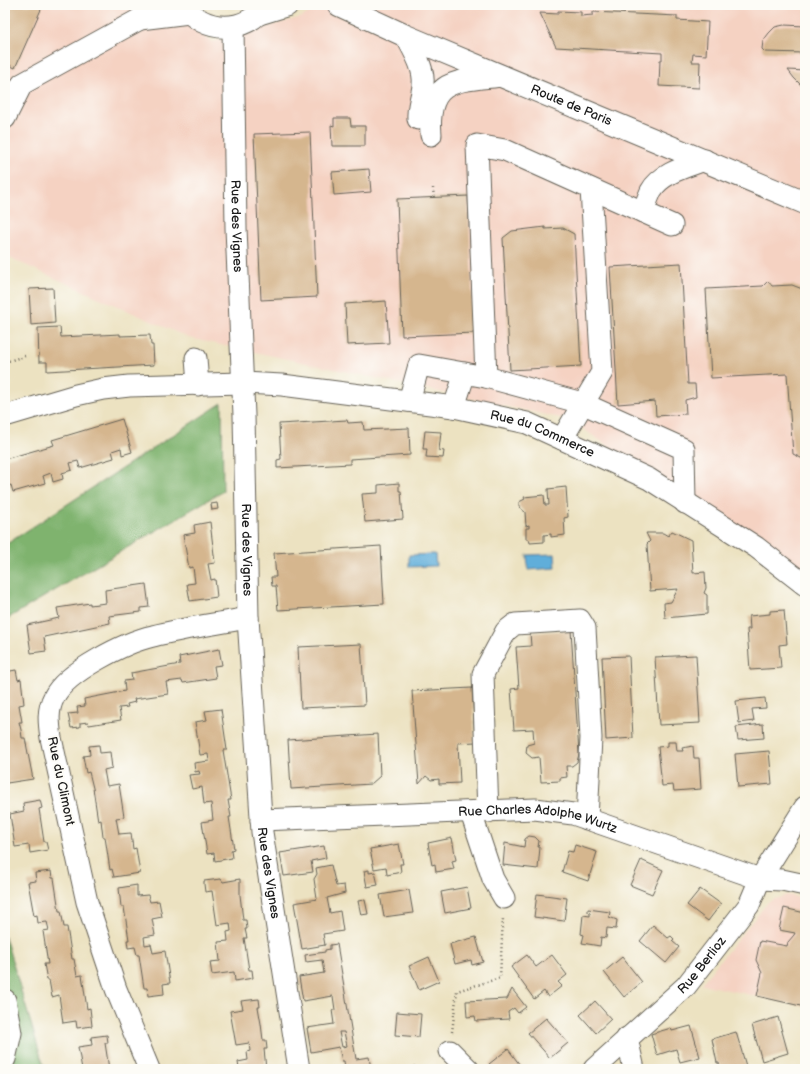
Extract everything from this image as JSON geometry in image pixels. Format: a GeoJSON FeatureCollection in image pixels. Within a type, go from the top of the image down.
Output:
{"type":"FeatureCollection","features":[{"type":"Feature","properties":{"kind":"main road"},"geometry":{"type":"LineString","coordinates":[[186,9],[202,22],[209,25],[217,27],[233,27],[248,22],[264,9],[287,5]]}},
{"type":"Feature","properties":{"kind":"main road","name":"Route de Paris"},"geometry":{"type":"LineString","coordinates":[[339,5],[406,36],[805,203]]}},
{"type":"Feature","properties":{"kind":"street"},"geometry":{"type":"LineString","coordinates":[[5,118],[22,84],[146,12],[186,9]]}},
{"type":"Feature","properties":{"kind":"street","name":"Rue des Vignes"},"geometry":{"type":"LineString","coordinates":[[233,27],[236,228],[243,383],[248,618],[261,820],[299,1069]]}},
{"type":"Feature","properties":{"kind":"street"},"geometry":{"type":"LineString","coordinates":[[406,36],[420,68],[423,80],[418,118],[431,135],[430,122],[432,104],[442,90],[449,85],[466,80],[502,76]]}},
{"type":"Feature","properties":{"kind":"street"},"geometry":{"type":"LineString","coordinates":[[486,377],[477,145],[505,150],[672,225]]}},
{"type":"Feature","properties":{"kind":"street"},"geometry":{"type":"LineString","coordinates":[[643,212],[651,191],[659,181],[680,169],[704,160]]}},
{"type":"Feature","properties":{"kind":"street"},"geometry":{"type":"LineString","coordinates":[[562,439],[582,403],[602,372],[591,189]]}},
{"type":"Feature","properties":{"kind":"street"},"geometry":{"type":"LineString","coordinates":[[196,358],[198,385]]}},
{"type":"Feature","properties":{"kind":"street"},"geometry":{"type":"LineString","coordinates":[[409,401],[418,365],[486,377],[582,403],[684,449],[685,503]]}},
{"type":"Feature","properties":{"kind":"street"},"geometry":{"type":"LineString","coordinates":[[454,407],[465,373]]}},
{"type":"Feature","properties":{"kind":"street","name":"Rue du Commerce"},"geometry":{"type":"LineString","coordinates":[[5,416],[76,395],[103,389],[129,386],[243,383],[282,385],[454,407],[528,423],[648,480],[756,547],[805,585]]}},
{"type":"Feature","properties":{"kind":"street","name":"Rue du Climont"},"geometry":{"type":"LineString","coordinates":[[149,1069],[116,990],[86,902],[50,731],[49,711],[54,696],[58,690],[77,671],[127,646],[151,636],[248,618]]}},
{"type":"Feature","properties":{"kind":"street"},"geometry":{"type":"LineString","coordinates":[[504,898],[493,878],[480,812],[483,674],[506,631],[515,624],[580,620],[585,628],[591,738],[587,819]]}},
{"type":"Feature","properties":{"kind":"street"},"geometry":{"type":"LineString","coordinates":[[760,880],[805,807]]}},
{"type":"Feature","properties":{"kind":"street","name":"Rue Charles Adolphe Wurtz"},"geometry":{"type":"LineString","coordinates":[[261,820],[535,809],[573,814],[760,880],[782,880],[805,885]]}},
{"type":"Feature","properties":{"kind":"street","name":"Rue Berlioz"},"geometry":{"type":"LineString","coordinates":[[594,1069],[686,986],[750,905],[760,880]]}},
{"type":"Feature","properties":{"kind":"street"},"geometry":{"type":"LineString","coordinates":[[5,1000],[10,1033],[5,1059]]}},
{"type":"Feature","properties":{"kind":"street"},"geometry":{"type":"LineString","coordinates":[[627,1038],[634,1069]]}},
{"type":"Feature","properties":{"kind":"street"},"geometry":{"type":"LineString","coordinates":[[450,1051],[468,1069]]}},
{"type":"Feature","properties":{"kind":"path"},"geometry":{"type":"LineString","coordinates":[[433,188],[434,198]]}},
{"type":"Feature","properties":{"kind":"path"},"geometry":{"type":"LineString","coordinates":[[5,362],[25,356]]}},
{"type":"Feature","properties":{"kind":"path"},"geometry":{"type":"LineString","coordinates":[[450,1051],[457,991],[500,978],[504,898]]}},
{"type":"Feature","properties":{"kind":"shaded area"},"geometry":{"type":"Polygon","coordinates":[[[5,5],[167,5],[212,42],[302,17],[322,5],[805,5],[805,585],[756,547],[570,420],[189,338],[5,256],[5,5]]]}},
{"type":"Feature","properties":{"kind":"shaded area"},"geometry":{"type":"Polygon","coordinates":[[[787,895],[805,899],[805,1007],[701,984],[769,901],[787,895]]]}},
{"type":"Feature","properties":{"kind":"green space"},"geometry":{"type":"Polygon","coordinates":[[[222,403],[223,491],[5,620],[5,545],[222,403]]]}},
{"type":"Feature","properties":{"kind":"green space"},"geometry":{"type":"Polygon","coordinates":[[[5,937],[44,1067],[45,1069],[5,1069],[5,937]]]}},
{"type":"Feature","properties":{"kind":"water"},"geometry":{"type":"Polygon","coordinates":[[[435,554],[436,566],[409,567],[409,555],[435,554]]]}},
{"type":"Feature","properties":{"kind":"water"},"geometry":{"type":"Polygon","coordinates":[[[555,554],[556,568],[528,570],[527,555],[555,554]]]}},
{"type":"Feature","properties":{"kind":"building"},"geometry":{"type":"Polygon","coordinates":[[[5,5],[43,5],[15,68],[5,63],[5,5]]]}},
{"type":"Feature","properties":{"kind":"building"},"geometry":{"type":"Polygon","coordinates":[[[558,11],[581,12],[581,16],[593,15],[593,12],[677,16],[677,20],[708,22],[706,55],[693,54],[692,62],[700,62],[699,88],[659,86],[660,60],[662,60],[662,53],[556,47],[540,13],[558,14],[558,11]]]}},
{"type":"Feature","properties":{"kind":"building"},"geometry":{"type":"Polygon","coordinates":[[[784,25],[805,26],[805,53],[765,52],[762,49],[763,41],[769,33],[775,27],[784,25]]]}},
{"type":"Feature","properties":{"kind":"building"},"geometry":{"type":"Polygon","coordinates":[[[788,70],[805,71],[805,89],[794,78],[788,70]]]}},
{"type":"Feature","properties":{"kind":"building"},"geometry":{"type":"Polygon","coordinates":[[[334,118],[350,118],[351,126],[365,126],[365,146],[332,146],[331,125],[334,126],[334,118]]]}},
{"type":"Feature","properties":{"kind":"building"},"geometry":{"type":"Polygon","coordinates":[[[310,132],[317,297],[261,300],[254,134],[310,132]]]}},
{"type":"Feature","properties":{"kind":"building"},"geometry":{"type":"Polygon","coordinates":[[[369,169],[371,192],[334,195],[332,172],[369,169]]]}},
{"type":"Feature","properties":{"kind":"building"},"geometry":{"type":"Polygon","coordinates":[[[468,196],[474,333],[402,336],[397,199],[468,196]]]}},
{"type":"Feature","properties":{"kind":"building"},"geometry":{"type":"Polygon","coordinates":[[[545,227],[545,229],[563,228],[574,234],[581,366],[510,370],[503,238],[512,231],[545,227]]]}},
{"type":"Feature","properties":{"kind":"building"},"geometry":{"type":"Polygon","coordinates":[[[681,263],[688,384],[695,384],[696,397],[685,400],[686,414],[656,416],[655,401],[618,404],[610,267],[681,263]]]}},
{"type":"Feature","properties":{"kind":"building"},"geometry":{"type":"Polygon","coordinates":[[[768,281],[772,286],[792,285],[805,290],[805,460],[793,454],[787,374],[711,378],[706,289],[763,286],[768,281]]]}},
{"type":"Feature","properties":{"kind":"building"},"geometry":{"type":"Polygon","coordinates":[[[53,288],[55,323],[31,325],[29,289],[53,288]]]}},
{"type":"Feature","properties":{"kind":"building"},"geometry":{"type":"Polygon","coordinates":[[[386,301],[389,343],[347,345],[345,304],[386,301]]]}},
{"type":"Feature","properties":{"kind":"building"},"geometry":{"type":"Polygon","coordinates":[[[60,327],[61,337],[120,334],[120,336],[150,335],[151,345],[153,345],[154,365],[47,371],[47,362],[39,362],[38,328],[60,327]]]}},
{"type":"Feature","properties":{"kind":"building"},"geometry":{"type":"Polygon","coordinates":[[[122,419],[132,452],[122,455],[121,448],[112,451],[114,458],[80,468],[78,461],[70,463],[72,470],[62,473],[63,479],[53,482],[51,473],[43,476],[45,483],[13,492],[11,485],[5,487],[5,459],[54,445],[52,440],[122,419]]]}},
{"type":"Feature","properties":{"kind":"building"},"geometry":{"type":"Polygon","coordinates":[[[347,420],[348,423],[363,422],[364,430],[409,428],[410,455],[350,459],[350,464],[277,468],[277,460],[281,459],[279,424],[347,420]]]}},
{"type":"Feature","properties":{"kind":"building"},"geometry":{"type":"Polygon","coordinates":[[[425,431],[441,432],[439,450],[444,451],[443,458],[426,457],[427,449],[423,449],[425,431]]]}},
{"type":"Feature","properties":{"kind":"building"},"geometry":{"type":"Polygon","coordinates":[[[399,483],[403,519],[365,522],[362,494],[378,493],[378,485],[399,483]]]}},
{"type":"Feature","properties":{"kind":"building"},"geometry":{"type":"Polygon","coordinates":[[[566,487],[568,517],[564,518],[565,535],[551,537],[551,534],[544,535],[544,542],[530,543],[529,539],[526,539],[526,528],[529,528],[529,525],[526,526],[525,512],[519,507],[519,502],[525,499],[524,497],[544,495],[545,505],[549,505],[548,489],[566,487]]]}},
{"type":"Feature","properties":{"kind":"building"},"geometry":{"type":"Polygon","coordinates":[[[217,503],[218,509],[212,510],[211,504],[217,503]]]}},
{"type":"Feature","properties":{"kind":"building"},"geometry":{"type":"Polygon","coordinates":[[[210,522],[215,563],[208,564],[211,580],[215,579],[217,597],[190,601],[187,584],[195,583],[193,567],[189,568],[183,535],[195,533],[194,525],[210,522]]]}},
{"type":"Feature","properties":{"kind":"building"},"geometry":{"type":"Polygon","coordinates":[[[672,531],[691,540],[693,573],[705,572],[706,588],[704,593],[707,595],[707,614],[665,618],[664,603],[671,602],[678,589],[650,591],[647,544],[650,541],[646,533],[663,533],[668,536],[672,531]]]}},
{"type":"Feature","properties":{"kind":"building"},"geometry":{"type":"Polygon","coordinates":[[[381,546],[384,604],[278,610],[276,586],[272,586],[271,577],[276,577],[274,553],[381,546]]]}},
{"type":"Feature","properties":{"kind":"building"},"geometry":{"type":"Polygon","coordinates":[[[146,584],[149,607],[141,608],[141,612],[109,616],[110,623],[44,637],[46,651],[31,653],[27,625],[59,618],[57,608],[90,603],[90,605],[106,603],[105,590],[146,584]]]}},
{"type":"Feature","properties":{"kind":"building"},"geometry":{"type":"Polygon","coordinates":[[[784,610],[787,644],[779,645],[781,668],[750,670],[747,629],[750,629],[749,616],[770,614],[770,611],[784,610]]]}},
{"type":"Feature","properties":{"kind":"building"},"geometry":{"type":"Polygon","coordinates":[[[571,630],[579,754],[577,762],[572,766],[566,766],[567,777],[560,778],[560,781],[541,782],[539,757],[532,758],[526,753],[527,745],[534,743],[533,729],[514,730],[511,689],[519,688],[516,647],[531,646],[530,633],[571,630]]]}},
{"type":"Feature","properties":{"kind":"building"},"geometry":{"type":"Polygon","coordinates":[[[361,644],[365,705],[301,708],[298,647],[361,644]]]}},
{"type":"Feature","properties":{"kind":"building"},"geometry":{"type":"Polygon","coordinates":[[[219,649],[222,665],[214,666],[216,678],[183,683],[182,680],[166,682],[168,694],[134,699],[135,702],[127,704],[128,707],[119,708],[121,720],[89,725],[88,722],[80,723],[80,727],[71,728],[68,714],[78,713],[77,707],[85,706],[84,699],[125,691],[124,681],[132,680],[131,673],[180,664],[179,657],[219,649]]]}},
{"type":"Feature","properties":{"kind":"building"},"geometry":{"type":"Polygon","coordinates":[[[696,655],[700,723],[659,725],[655,657],[696,655]]]}},
{"type":"Feature","properties":{"kind":"building"},"geometry":{"type":"Polygon","coordinates":[[[629,656],[633,738],[606,740],[602,657],[629,656]]]}},
{"type":"Feature","properties":{"kind":"building"},"geometry":{"type":"Polygon","coordinates":[[[16,670],[18,680],[21,679],[24,704],[19,705],[22,722],[19,722],[22,738],[25,738],[33,779],[7,783],[5,775],[5,741],[7,741],[5,733],[5,690],[7,690],[5,672],[16,670]]]}},
{"type":"Feature","properties":{"kind":"building"},"geometry":{"type":"Polygon","coordinates":[[[472,688],[475,742],[458,743],[460,783],[439,784],[439,779],[431,780],[426,776],[419,784],[412,691],[472,688]]]}},
{"type":"Feature","properties":{"kind":"building"},"geometry":{"type":"Polygon","coordinates":[[[765,698],[766,708],[752,709],[754,721],[739,723],[736,701],[765,698]]]}},
{"type":"Feature","properties":{"kind":"building"},"geometry":{"type":"Polygon","coordinates":[[[221,709],[227,750],[223,750],[231,800],[228,800],[231,817],[229,817],[234,849],[231,850],[232,858],[215,861],[214,853],[207,854],[202,822],[213,820],[211,803],[204,804],[202,787],[192,789],[189,775],[200,774],[199,771],[195,772],[194,763],[209,761],[208,754],[200,755],[195,722],[207,720],[205,711],[221,709]]]}},
{"type":"Feature","properties":{"kind":"building"},"geometry":{"type":"Polygon","coordinates":[[[763,724],[764,738],[738,740],[736,727],[763,724]]]}},
{"type":"Feature","properties":{"kind":"building"},"geometry":{"type":"Polygon","coordinates":[[[378,734],[380,776],[371,784],[291,789],[288,740],[378,734]]]}},
{"type":"Feature","properties":{"kind":"building"},"geometry":{"type":"Polygon","coordinates":[[[668,742],[676,742],[677,751],[683,751],[682,748],[693,746],[694,758],[699,758],[701,789],[674,791],[673,785],[662,786],[658,747],[668,746],[668,742]]]}},
{"type":"Feature","properties":{"kind":"building"},"geometry":{"type":"Polygon","coordinates":[[[99,745],[100,753],[110,752],[112,768],[104,770],[107,786],[119,784],[124,817],[116,818],[119,834],[131,833],[133,849],[136,848],[140,873],[114,877],[112,869],[110,870],[101,820],[98,821],[93,788],[89,772],[86,773],[83,756],[90,755],[89,746],[99,745]]]}},
{"type":"Feature","properties":{"kind":"building"},"geometry":{"type":"Polygon","coordinates":[[[769,751],[772,784],[738,787],[735,754],[769,751]]]}},
{"type":"Feature","properties":{"kind":"building"},"geometry":{"type":"Polygon","coordinates":[[[40,800],[42,808],[39,809],[44,842],[46,842],[48,850],[30,853],[29,845],[15,847],[10,814],[24,811],[23,803],[40,800]]]}},
{"type":"Feature","properties":{"kind":"building"},"geometry":{"type":"Polygon","coordinates":[[[529,836],[535,837],[539,841],[538,847],[540,847],[538,869],[503,865],[505,843],[524,847],[525,839],[529,836]]]}},
{"type":"Feature","properties":{"kind":"building"},"geometry":{"type":"Polygon","coordinates":[[[452,838],[456,860],[452,861],[454,869],[436,872],[435,864],[432,865],[428,843],[452,838]]]}},
{"type":"Feature","properties":{"kind":"building"},"geometry":{"type":"Polygon","coordinates":[[[399,844],[403,864],[400,864],[401,872],[387,875],[386,867],[374,869],[370,849],[399,844]]]}},
{"type":"Feature","properties":{"kind":"building"},"geometry":{"type":"Polygon","coordinates":[[[575,845],[597,852],[588,881],[562,872],[568,851],[573,852],[575,845]]]}},
{"type":"Feature","properties":{"kind":"building"},"geometry":{"type":"Polygon","coordinates":[[[324,846],[326,858],[311,861],[313,872],[284,876],[280,853],[324,846]]]}},
{"type":"Feature","properties":{"kind":"building"},"geometry":{"type":"Polygon","coordinates":[[[641,860],[663,870],[652,894],[630,885],[641,860]]]}},
{"type":"Feature","properties":{"kind":"building"},"geometry":{"type":"Polygon","coordinates":[[[331,865],[336,886],[344,885],[345,893],[327,898],[330,913],[340,911],[343,931],[323,934],[325,945],[302,949],[294,903],[317,899],[314,879],[317,874],[316,868],[331,865]]]}},
{"type":"Feature","properties":{"kind":"building"},"geometry":{"type":"Polygon","coordinates":[[[369,870],[369,873],[375,872],[378,885],[367,887],[364,871],[369,870]]]}},
{"type":"Feature","properties":{"kind":"building"},"geometry":{"type":"Polygon","coordinates":[[[51,871],[52,878],[54,878],[59,911],[61,911],[64,927],[67,927],[72,959],[74,959],[77,976],[82,975],[87,1009],[90,1008],[92,1026],[77,1028],[76,1021],[63,1023],[59,995],[52,997],[49,980],[47,980],[44,964],[48,964],[43,931],[49,930],[47,922],[38,923],[37,915],[34,916],[28,882],[36,881],[35,873],[51,871]]]}},
{"type":"Feature","properties":{"kind":"building"},"geometry":{"type":"Polygon","coordinates":[[[221,879],[223,882],[240,879],[243,920],[246,920],[247,929],[245,929],[247,938],[244,938],[249,970],[252,970],[253,978],[235,981],[234,972],[212,975],[210,962],[220,961],[218,942],[228,941],[227,932],[231,931],[230,923],[217,925],[212,891],[205,892],[204,881],[221,879]]]}},
{"type":"Feature","properties":{"kind":"building"},"geometry":{"type":"Polygon","coordinates":[[[137,885],[137,896],[148,895],[150,902],[159,901],[162,917],[152,919],[155,935],[144,937],[145,945],[151,944],[153,953],[165,951],[170,983],[163,984],[164,994],[148,996],[147,988],[144,988],[139,955],[137,955],[135,947],[128,948],[127,940],[129,940],[124,907],[121,907],[119,888],[137,885]]]}},
{"type":"Feature","properties":{"kind":"building"},"geometry":{"type":"Polygon","coordinates":[[[467,887],[471,908],[445,913],[441,892],[467,887]]]}},
{"type":"Feature","properties":{"kind":"building"},"geometry":{"type":"Polygon","coordinates":[[[700,889],[721,904],[708,921],[687,905],[700,889]]]}},
{"type":"Feature","properties":{"kind":"building"},"geometry":{"type":"Polygon","coordinates":[[[409,890],[413,913],[384,917],[380,895],[409,890]]]}},
{"type":"Feature","properties":{"kind":"building"},"geometry":{"type":"Polygon","coordinates":[[[537,894],[567,898],[564,921],[534,917],[537,894]]]}},
{"type":"Feature","properties":{"kind":"building"},"geometry":{"type":"Polygon","coordinates":[[[365,900],[368,914],[361,915],[358,901],[365,900]]]}},
{"type":"Feature","properties":{"kind":"building"},"geometry":{"type":"Polygon","coordinates":[[[784,908],[805,913],[805,1007],[757,996],[762,973],[756,960],[760,941],[787,946],[788,942],[795,933],[779,930],[784,908]]]}},
{"type":"Feature","properties":{"kind":"building"},"geometry":{"type":"Polygon","coordinates":[[[588,909],[610,912],[609,917],[617,920],[616,929],[607,928],[606,938],[601,937],[600,946],[582,943],[584,935],[581,934],[583,915],[590,916],[588,909]]]}},
{"type":"Feature","properties":{"kind":"building"},"geometry":{"type":"Polygon","coordinates":[[[653,925],[668,938],[671,936],[674,939],[672,941],[679,947],[666,963],[640,941],[653,925]]]}},
{"type":"Feature","properties":{"kind":"building"},"geometry":{"type":"Polygon","coordinates":[[[476,937],[483,962],[472,965],[471,960],[455,964],[450,944],[476,937]]]}},
{"type":"Feature","properties":{"kind":"building"},"geometry":{"type":"Polygon","coordinates":[[[337,944],[356,1059],[369,1057],[371,1069],[345,1069],[339,1047],[311,1052],[307,1028],[334,1024],[332,1010],[335,1010],[333,996],[303,1001],[299,977],[324,973],[322,960],[306,962],[305,955],[325,952],[325,950],[330,949],[330,945],[337,944]],[[339,1032],[342,1047],[347,1046],[344,1032],[339,1032]]]}},
{"type":"Feature","properties":{"kind":"building"},"geometry":{"type":"Polygon","coordinates":[[[527,955],[536,967],[552,955],[567,975],[558,982],[562,986],[548,997],[544,991],[534,999],[511,967],[527,955]]]}},
{"type":"Feature","properties":{"kind":"building"},"geometry":{"type":"Polygon","coordinates":[[[429,957],[439,981],[419,990],[409,966],[429,957]]]}},
{"type":"Feature","properties":{"kind":"building"},"geometry":{"type":"Polygon","coordinates":[[[622,957],[642,982],[624,997],[604,972],[622,957]]]}},
{"type":"Feature","properties":{"kind":"building"},"geometry":{"type":"Polygon","coordinates":[[[512,989],[526,1007],[518,1013],[514,1008],[508,1012],[509,1019],[476,1021],[475,1016],[467,1017],[466,1001],[507,999],[512,989]]]}},
{"type":"Feature","properties":{"kind":"building"},"geometry":{"type":"Polygon","coordinates":[[[259,999],[260,1007],[258,1007],[263,1040],[266,1040],[267,1049],[264,1049],[266,1069],[239,1069],[238,1062],[248,1060],[247,1052],[250,1051],[249,1043],[236,1045],[230,1011],[243,1009],[241,1001],[259,999]]]}},
{"type":"Feature","properties":{"kind":"building"},"geometry":{"type":"Polygon","coordinates":[[[595,1001],[611,1019],[596,1033],[580,1015],[595,1001]]]}},
{"type":"Feature","properties":{"kind":"building"},"geometry":{"type":"Polygon","coordinates":[[[397,1012],[421,1014],[419,1037],[395,1035],[397,1012]]]}},
{"type":"Feature","properties":{"kind":"building"},"geometry":{"type":"Polygon","coordinates":[[[778,1017],[788,1053],[762,1061],[752,1025],[778,1017]]]}},
{"type":"Feature","properties":{"kind":"building"},"geometry":{"type":"Polygon","coordinates":[[[546,1018],[568,1043],[550,1058],[528,1033],[546,1018]]]}},
{"type":"Feature","properties":{"kind":"building"},"geometry":{"type":"Polygon","coordinates":[[[691,1026],[700,1057],[680,1062],[676,1049],[657,1055],[651,1034],[671,1028],[672,1031],[691,1026]]]}},
{"type":"Feature","properties":{"kind":"building"},"geometry":{"type":"Polygon","coordinates":[[[736,1032],[746,1066],[735,1069],[721,1069],[719,1063],[717,1063],[712,1039],[736,1032]]]}},
{"type":"Feature","properties":{"kind":"building"},"geometry":{"type":"Polygon","coordinates":[[[107,1035],[108,1043],[105,1043],[109,1069],[82,1069],[78,1047],[92,1045],[91,1037],[107,1035]]]}},
{"type":"Feature","properties":{"kind":"building"},"geometry":{"type":"Polygon","coordinates":[[[508,1049],[523,1069],[493,1069],[489,1064],[508,1049]]]}},
{"type":"Feature","properties":{"kind":"building"},"geometry":{"type":"Polygon","coordinates":[[[415,1066],[416,1069],[406,1069],[406,1068],[415,1066]]]}}]}
